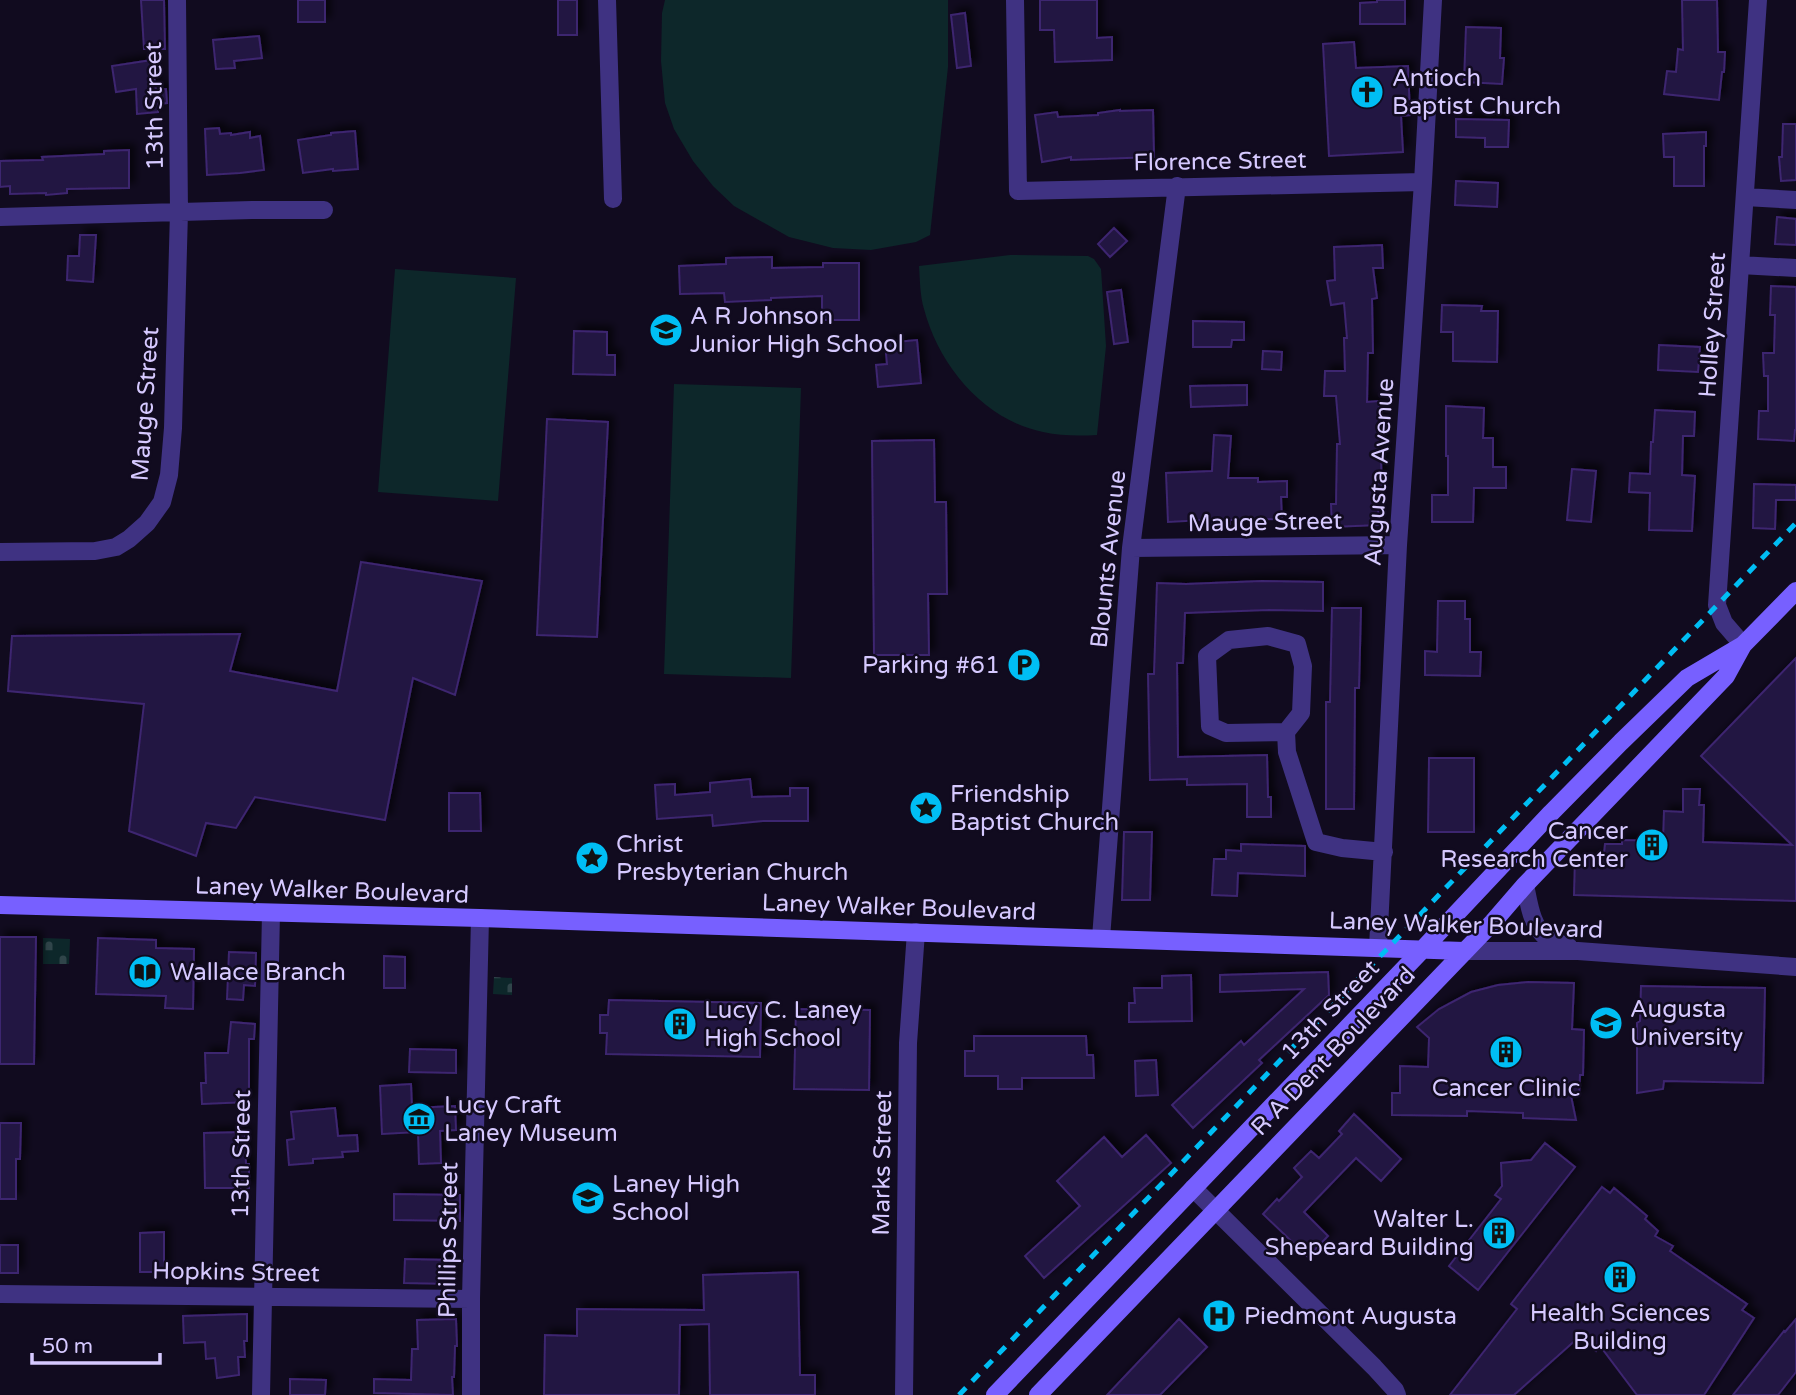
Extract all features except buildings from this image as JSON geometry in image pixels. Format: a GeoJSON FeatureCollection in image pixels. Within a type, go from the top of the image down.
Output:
{"type":"FeatureCollection","features":[{"type":"Feature","properties":{"kind":"main road"},"geometry":{"type":"LineString","coordinates":[[1743,645],[1796,591]]}},
{"type":"Feature","properties":{"kind":"main road","name":"R A Dent Boulevard"},"geometry":{"type":"LineString","coordinates":[[1038,1395],[1726,676],[1743,645]]}},
{"type":"Feature","properties":{"kind":"main road","name":"13th Street"},"geometry":{"type":"LineString","coordinates":[[995,1395],[1621,742],[1687,678],[1743,645]]}},
{"type":"Feature","properties":{"kind":"main road","name":"Laney Walker Boulevard"},"geometry":{"type":"LineString","coordinates":[[0,905],[1464,951]]}},
{"type":"Feature","properties":{"kind":"street","name":"13th Street"},"geometry":{"type":"LineString","coordinates":[[177,0],[179,212]]}},
{"type":"Feature","properties":{"kind":"street"},"geometry":{"type":"LineString","coordinates":[[607,0],[613,199]]}},
{"type":"Feature","properties":{"kind":"street","name":"Florence Street"},"geometry":{"type":"LineString","coordinates":[[1016,0],[1018,191],[1423,182]]}},
{"type":"Feature","properties":{"kind":"street","name":"Augusta Avenue"},"geometry":{"type":"LineString","coordinates":[[1378,948],[1398,544],[1433,0]]}},
{"type":"Feature","properties":{"kind":"street","name":"Holley Street"},"geometry":{"type":"LineString","coordinates":[[1743,645],[1724,623],[1717,605],[1758,0]]}},
{"type":"Feature","properties":{"kind":"street","name":"Blounts Avenue"},"geometry":{"type":"LineString","coordinates":[[1101,938],[1131,548],[1177,186]]}},
{"type":"Feature","properties":{"kind":"street"},"geometry":{"type":"LineString","coordinates":[[1745,197],[1796,200]]}},
{"type":"Feature","properties":{"kind":"street"},"geometry":{"type":"LineString","coordinates":[[0,217],[324,210]]}},
{"type":"Feature","properties":{"kind":"street","name":"Mauge Street"},"geometry":{"type":"LineString","coordinates":[[0,552],[95,551],[116,547],[147,523],[162,502],[169,475],[173,428],[179,212]]}},
{"type":"Feature","properties":{"kind":"street"},"geometry":{"type":"LineString","coordinates":[[1740,264],[1796,268]]}},
{"type":"Feature","properties":{"kind":"street","name":"Mauge Street"},"geometry":{"type":"LineString","coordinates":[[1131,548],[1398,544]]}},
{"type":"Feature","properties":{"kind":"street"},"geometry":{"type":"LineString","coordinates":[[1286,732],[1226,733],[1210,726],[1207,656],[1229,640],[1268,636],[1297,644],[1303,666],[1301,713],[1286,732],[1287,752],[1316,842],[1342,848],[1384,852]]}},
{"type":"Feature","properties":{"kind":"street"},"geometry":{"type":"LineString","coordinates":[[1525,885],[1531,912],[1540,931],[1548,938],[1578,951]]}},
{"type":"Feature","properties":{"kind":"street","name":"13th Street"},"geometry":{"type":"LineString","coordinates":[[261,1395],[271,914]]}},
{"type":"Feature","properties":{"kind":"street","name":"Phillips Street"},"geometry":{"type":"LineString","coordinates":[[471,1395],[480,918]]}},
{"type":"Feature","properties":{"kind":"street","name":"Marks Street"},"geometry":{"type":"LineString","coordinates":[[904,1395],[908,1043],[916,932]]}},
{"type":"Feature","properties":{"kind":"street","name":"Laney Walker Boulevard"},"geometry":{"type":"LineString","coordinates":[[1464,951],[1578,951],[1796,967]]}},
{"type":"Feature","properties":{"kind":"street"},"geometry":{"type":"LineString","coordinates":[[1193,1188],[1374,1367],[1397,1395]]}},
{"type":"Feature","properties":{"kind":"street","name":"Hopkins Street"},"geometry":{"type":"LineString","coordinates":[[0,1294],[471,1299]]}},
{"type":"Feature","properties":{"kind":"green space"},"geometry":{"type":"Polygon","coordinates":[[[665,0],[948,0],[948,67],[930,235],[916,242],[871,250],[833,248],[789,237],[734,206],[693,161],[674,129],[665,103],[661,61],[662,13],[665,0]]]}},
{"type":"Feature","properties":{"kind":"green space"},"geometry":{"type":"Polygon","coordinates":[[[1010,255],[1088,256],[1094,259],[1101,269],[1106,346],[1097,435],[1043,432],[1002,416],[983,403],[967,387],[941,351],[923,304],[919,266],[1010,255]]]}},
{"type":"Feature","properties":{"kind":"green space"},"geometry":{"type":"Polygon","coordinates":[[[395,269],[516,278],[498,501],[378,492],[395,269]]]}},
{"type":"Feature","properties":{"kind":"green space"},"geometry":{"type":"Polygon","coordinates":[[[674,384],[801,388],[791,678],[664,674],[674,384]]]}},
{"type":"Feature","properties":{"kind":"green space"},"geometry":{"type":"Polygon","coordinates":[[[43,938],[70,939],[69,964],[43,964],[43,938]]]}},
{"type":"Feature","properties":{"kind":"green space"},"geometry":{"type":"Polygon","coordinates":[[[494,977],[512,978],[512,995],[493,994],[494,977]]]}},
{"type":"Feature","properties":{"kind":"railway"},"geometry":{"type":"LineString","coordinates":[[959,1395],[1796,523]]}},
{"type":"Feature","properties":{"kind":"place","name":"Antioch Baptist Church"},"geometry":{"type":"Point","coordinates":[1367,92]}},
{"type":"Feature","properties":{"kind":"place","name":"A R Johnson Junior High School"},"geometry":{"type":"Point","coordinates":[666,330]}},
{"type":"Feature","properties":{"kind":"place","name":"Parking #61"},"geometry":{"type":"Point","coordinates":[1024,665]}},
{"type":"Feature","properties":{"kind":"place","name":"Friendship Baptist Church"},"geometry":{"type":"Point","coordinates":[926,808]}},
{"type":"Feature","properties":{"kind":"place","name":"Cancer Research Center"},"geometry":{"type":"Point","coordinates":[1652,845]}},
{"type":"Feature","properties":{"kind":"place","name":"Christ Presbyterian Church"},"geometry":{"type":"Point","coordinates":[592,858]}},
{"type":"Feature","properties":{"kind":"place","name":"Wallace Branch"},"geometry":{"type":"Point","coordinates":[145,972]}},
{"type":"Feature","properties":{"kind":"place","name":"Augusta University"},"geometry":{"type":"Point","coordinates":[1606,1023]}},
{"type":"Feature","properties":{"kind":"place","name":"Lucy C. Laney High School"},"geometry":{"type":"Point","coordinates":[680,1024]}},
{"type":"Feature","properties":{"kind":"place","name":"Cancer Clinic"},"geometry":{"type":"Point","coordinates":[1506,1052]}},
{"type":"Feature","properties":{"kind":"place","name":"Lucy Craft Laney Museum"},"geometry":{"type":"Point","coordinates":[419,1119]}},
{"type":"Feature","properties":{"kind":"place","name":"Laney High School"},"geometry":{"type":"Point","coordinates":[588,1198]}},
{"type":"Feature","properties":{"kind":"place","name":"Walter L. Shepeard Building"},"geometry":{"type":"Point","coordinates":[1499,1233]}},
{"type":"Feature","properties":{"kind":"place","name":"Health Sciences Building"},"geometry":{"type":"Point","coordinates":[1620,1277]}},
{"type":"Feature","properties":{"kind":"place","name":"Piedmont Augusta"},"geometry":{"type":"Point","coordinates":[1219,1316]}}]}
